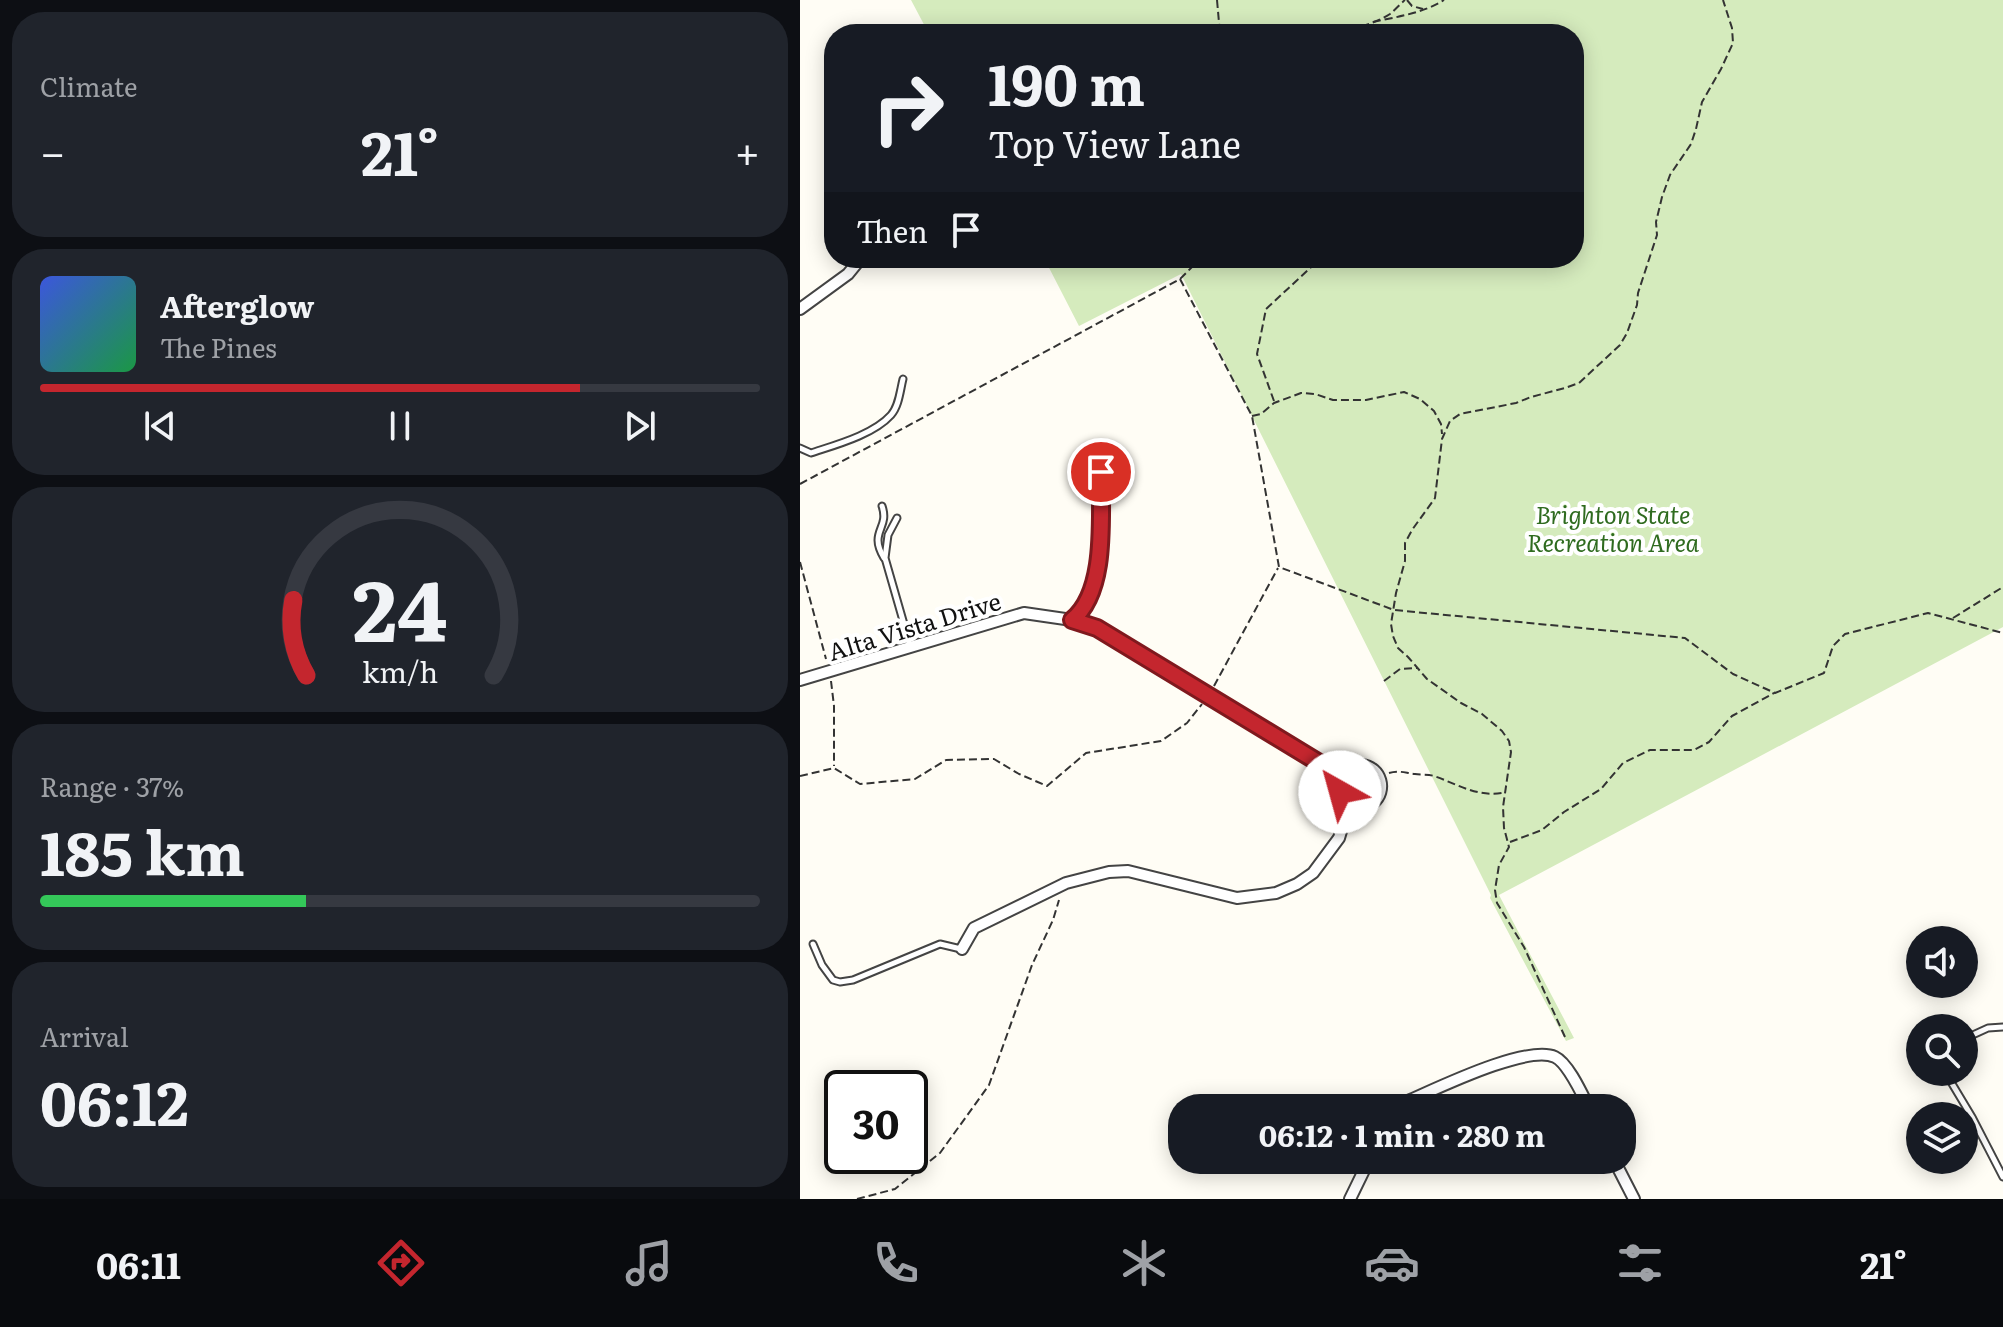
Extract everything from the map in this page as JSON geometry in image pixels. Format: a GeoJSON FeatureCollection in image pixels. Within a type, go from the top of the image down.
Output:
{"type":"FeatureCollection","features":[{"type":"Feature","properties":{"kind":"street"},"geometry":{"type":"LineString","coordinates":[[800,309],[853,268]]}},
{"type":"Feature","properties":{"kind":"street"},"geometry":{"type":"LineString","coordinates":[[1072,620],[1082,612],[1088,601],[1097,571],[1101,472]]}},
{"type":"Feature","properties":{"kind":"street","name":"Alta Vista Drive"},"geometry":{"type":"LineString","coordinates":[[800,680],[1024,613],[1072,620],[1097,628],[1321,764],[1332,775]]}},
{"type":"Feature","properties":{"kind":"street"},"geometry":{"type":"LineString","coordinates":[[962,949],[974,928],[1064,884],[1109,872],[1128,871],[1237,898],[1276,893],[1297,884],[1313,873],[1339,838],[1345,818],[1340,792],[1332,775],[1355,765],[1374,770],[1382,784],[1378,798],[1345,818]]}},
{"type":"Feature","properties":{"kind":"street"},"geometry":{"type":"LineString","coordinates":[[1423,1094],[1461,1077],[1519,1057],[1539,1054],[1556,1057],[1582,1094]]}},
{"type":"Feature","properties":{"kind":"street"},"geometry":{"type":"LineString","coordinates":[[1350,1199],[1363,1174]]}},
{"type":"Feature","properties":{"kind":"street"},"geometry":{"type":"LineString","coordinates":[[1621,1174],[1634,1199]]}},
{"type":"Feature","properties":{"kind":"lane"},"geometry":{"type":"LineString","coordinates":[[800,448],[811,453],[873,428],[891,415],[897,405],[903,379]]}},
{"type":"Feature","properties":{"kind":"lane"},"geometry":{"type":"LineString","coordinates":[[882,506],[884,521],[876,536],[878,547],[885,558],[910,646]]}},
{"type":"Feature","properties":{"kind":"lane"},"geometry":{"type":"LineString","coordinates":[[885,558],[888,535],[897,518]]}},
{"type":"Feature","properties":{"kind":"lane"},"geometry":{"type":"LineString","coordinates":[[813,944],[822,965],[833,980],[840,982],[853,980],[940,944],[962,949]]}},
{"type":"Feature","properties":{"kind":"lane"},"geometry":{"type":"LineString","coordinates":[[1978,1033],[2003,1027]]}},
{"type":"Feature","properties":{"kind":"lane"},"geometry":{"type":"LineString","coordinates":[[1953,1086],[2003,1177]]}},
{"type":"Feature","properties":{"kind":"path"},"geometry":{"type":"LineString","coordinates":[[1217,0],[1219,24]]}},
{"type":"Feature","properties":{"kind":"path"},"geometry":{"type":"LineString","coordinates":[[1367,24],[1391,13],[1406,0],[1412,6],[1423,9]]}},
{"type":"Feature","properties":{"kind":"path"},"geometry":{"type":"LineString","coordinates":[[1367,24],[1444,0]]}},
{"type":"Feature","properties":{"kind":"path"},"geometry":{"type":"LineString","coordinates":[[1442,439],[1450,421],[1460,414],[1516,403],[1579,383],[1620,345],[1637,305],[1670,175],[1691,144],[1702,102],[1733,43],[1732,28],[1723,0]]}},
{"type":"Feature","properties":{"kind":"path"},"geometry":{"type":"LineString","coordinates":[[800,484],[1180,279],[1191,268]]}},
{"type":"Feature","properties":{"kind":"path"},"geometry":{"type":"LineString","coordinates":[[1274,403],[1257,354],[1266,309],[1310,268]]}},
{"type":"Feature","properties":{"kind":"path"},"geometry":{"type":"LineString","coordinates":[[800,776],[834,768],[860,784],[915,779],[946,760],[994,759],[1047,786],[1086,753],[1161,741],[1187,723],[1209,696],[1279,567],[1252,416],[1180,279]]}},
{"type":"Feature","properties":{"kind":"path"},"geometry":{"type":"LineString","coordinates":[[1252,416],[1261,414],[1274,403],[1301,393],[1333,400],[1366,400],[1404,392],[1420,399],[1434,411],[1441,424],[1435,498],[1405,543],[1405,561],[1391,624],[1398,648],[1427,679],[1482,714],[1509,741],[1511,752],[1504,793],[1504,828],[1509,847],[1499,865],[1495,904],[1507,917],[1524,947],[1565,1037]]}},
{"type":"Feature","properties":{"kind":"path"},"geometry":{"type":"LineString","coordinates":[[1279,567],[1394,610],[1685,638],[1733,674],[1775,693]]}},
{"type":"Feature","properties":{"kind":"path"},"geometry":{"type":"LineString","coordinates":[[1952,619],[2003,587]]}},
{"type":"Feature","properties":{"kind":"path"},"geometry":{"type":"LineString","coordinates":[[1509,842],[1542,830],[1601,789],[1623,763],[1650,750],[1694,750],[1709,742],[1732,716],[1775,693],[1824,673],[1833,646],[1845,634],[1928,613],[2003,633]]}},
{"type":"Feature","properties":{"kind":"path"},"geometry":{"type":"LineString","coordinates":[[1384,681],[1400,669],[1418,668]]}},
{"type":"Feature","properties":{"kind":"path"},"geometry":{"type":"LineString","coordinates":[[1378,775],[1398,771],[1431,775],[1452,785],[1482,793],[1504,793]]}},
{"type":"Feature","properties":{"kind":"path"},"geometry":{"type":"LineString","coordinates":[[857,1199],[895,1189],[940,1153],[989,1085],[1064,884]]}},
{"type":"Feature","properties":{"kind":"green space","name":"Brighton State Recreation Area"},"geometry":{"type":"Polygon","coordinates":[[[911,0],[2003,0],[2003,627],[1499,895],[1574,1038],[1566,1041],[1490,898],[1181,274],[1079,326],[1049,268],[1584,268],[1584,24],[924,24],[911,0]]]}},
{"type":"Feature","properties":{"kind":"route"},"geometry":{"type":"LineString","coordinates":[[1101,472],[1099,554],[1095,582],[1082,612],[1072,620],[1097,628],[1321,764],[1332,775],[1340,792]]}}]}
